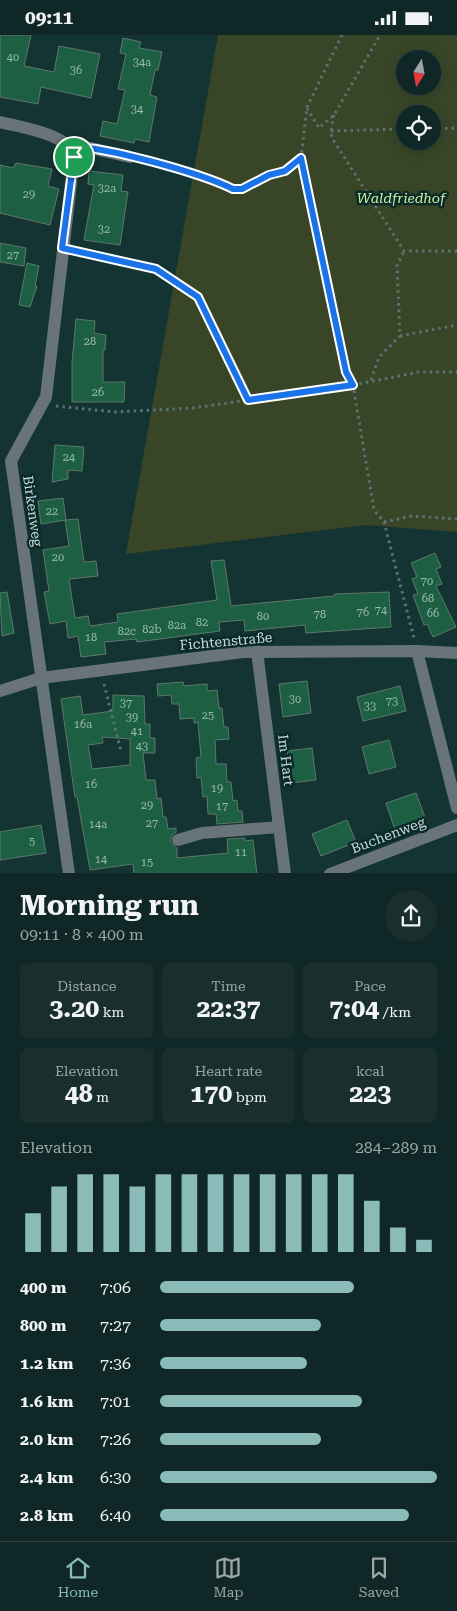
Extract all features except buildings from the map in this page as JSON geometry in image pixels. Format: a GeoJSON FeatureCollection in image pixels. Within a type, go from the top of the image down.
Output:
{"type":"FeatureCollection","features":[{"type":"Feature","properties":{"kind":"street"},"geometry":{"type":"LineString","coordinates":[[0,122],[58,138],[70,147],[81,147],[130,157]]}},
{"type":"Feature","properties":{"kind":"street","name":"Birkenweg"},"geometry":{"type":"LineString","coordinates":[[69,873],[11,461],[46,397],[74,157],[70,147]]}},
{"type":"Feature","properties":{"kind":"street","name":"Fichtenstraße"},"geometry":{"type":"LineString","coordinates":[[0,691],[41,679],[101,669],[258,651],[417,651],[457,653]]}},
{"type":"Feature","properties":{"kind":"street","name":"Im Hart"},"geometry":{"type":"LineString","coordinates":[[258,651],[284,873]]}},
{"type":"Feature","properties":{"kind":"street"},"geometry":{"type":"LineString","coordinates":[[417,651],[457,808]]}},
{"type":"Feature","properties":{"kind":"street","name":"Buchenweg"},"geometry":{"type":"LineString","coordinates":[[330,873],[457,825]]}},
{"type":"Feature","properties":{"kind":"street"},"geometry":{"type":"LineString","coordinates":[[178,840],[202,833],[279,827]]}},
{"type":"Feature","properties":{"kind":"path"},"geometry":{"type":"LineString","coordinates":[[342,35],[306,107],[301,158],[346,372],[353,385],[374,510],[384,522],[417,651]]}},
{"type":"Feature","properties":{"kind":"path"},"geometry":{"type":"LineString","coordinates":[[380,35],[334,115],[330,131],[332,138],[404,251]]}},
{"type":"Feature","properties":{"kind":"path"},"geometry":{"type":"LineString","coordinates":[[306,107],[319,128],[334,115]]}},
{"type":"Feature","properties":{"kind":"path"},"geometry":{"type":"LineString","coordinates":[[441,129],[457,128]]}},
{"type":"Feature","properties":{"kind":"path"},"geometry":{"type":"LineString","coordinates":[[330,131],[396,129]]}},
{"type":"Feature","properties":{"kind":"path"},"geometry":{"type":"LineString","coordinates":[[130,157],[208,179],[233,189],[242,189],[269,175],[285,171],[301,158]]}},
{"type":"Feature","properties":{"kind":"path"},"geometry":{"type":"LineString","coordinates":[[62,248],[156,269],[198,297],[248,400]]}},
{"type":"Feature","properties":{"kind":"path"},"geometry":{"type":"LineString","coordinates":[[404,251],[457,251]]}},
{"type":"Feature","properties":{"kind":"path"},"geometry":{"type":"LineString","coordinates":[[400,336],[397,266],[404,251]]}},
{"type":"Feature","properties":{"kind":"path"},"geometry":{"type":"LineString","coordinates":[[372,380],[379,357],[400,336],[457,325]]}},
{"type":"Feature","properties":{"kind":"path"},"geometry":{"type":"LineString","coordinates":[[42,405],[114,413],[193,408],[353,385],[419,372],[457,372]]}},
{"type":"Feature","properties":{"kind":"path"},"geometry":{"type":"LineString","coordinates":[[384,522],[412,516],[457,519]]}},
{"type":"Feature","properties":{"kind":"path"},"geometry":{"type":"LineString","coordinates":[[101,669],[121,751]]}},
{"type":"Feature","properties":{"kind":"green space","name":"Waldfriedhof"},"geometry":{"type":"Polygon","coordinates":[[[218,35],[457,35],[457,532],[365,525],[126,554],[218,35]]]}},
{"type":"Feature","properties":{"kind":"route"},"geometry":{"type":"LineString","coordinates":[[70,147],[81,147],[130,157],[224,184],[233,189],[242,189],[269,175],[285,171],[301,158],[304,181],[310,193],[311,210],[320,238],[346,372],[353,385],[248,400],[198,297],[156,269],[62,248],[74,157],[70,147]]}}]}
